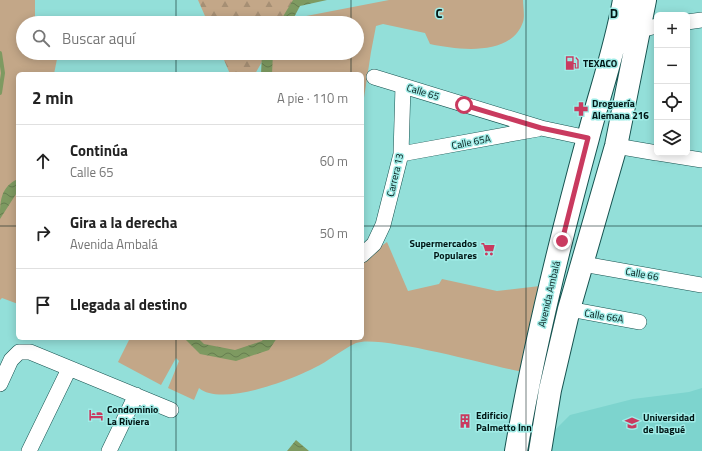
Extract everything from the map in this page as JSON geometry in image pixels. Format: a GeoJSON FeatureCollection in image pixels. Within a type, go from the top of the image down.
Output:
{"type":"FeatureCollection","features":[{"type":"Feature","properties":{"kind":"main road","name":"Avenida Ambalá"},"geometry":{"type":"LineString","coordinates":[[516,451],[527,386],[588,138],[616,37],[624,0]]}},
{"type":"Feature","properties":{"kind":"main road"},"geometry":{"type":"LineString","coordinates":[[540,451],[550,390],[569,309],[649,27],[645,0]]}},
{"type":"Feature","properties":{"kind":"street"},"geometry":{"type":"LineString","coordinates":[[690,22],[702,20]]}},
{"type":"Feature","properties":{"kind":"street"},"geometry":{"type":"LineString","coordinates":[[616,37],[649,27]]}},
{"type":"Feature","properties":{"kind":"street","name":"Calle 65"},"geometry":{"type":"LineString","coordinates":[[374,77],[541,128],[588,138]]}},
{"type":"Feature","properties":{"kind":"street","name":"Carrera 13"},"geometry":{"type":"LineString","coordinates":[[364,253],[374,244],[383,225],[401,154],[403,86]]}},
{"type":"Feature","properties":{"kind":"street","name":"Calle 65A"},"geometry":{"type":"LineString","coordinates":[[401,154],[541,128]]}},
{"type":"Feature","properties":{"kind":"street"},"geometry":{"type":"LineString","coordinates":[[616,146],[654,152]]}},
{"type":"Feature","properties":{"kind":"street"},"geometry":{"type":"LineString","coordinates":[[677,156],[702,160]]}},
{"type":"Feature","properties":{"kind":"street","name":"Calle 66"},"geometry":{"type":"LineString","coordinates":[[583,264],[702,285]]}},
{"type":"Feature","properties":{"kind":"street","name":"Calle 66A"},"geometry":{"type":"LineString","coordinates":[[569,309],[639,322]]}},
{"type":"Feature","properties":{"kind":"street"},"geometry":{"type":"LineString","coordinates":[[0,384],[11,360],[19,352],[30,352],[171,410]]}},
{"type":"Feature","properties":{"kind":"street"},"geometry":{"type":"LineString","coordinates":[[30,451],[69,369]]}},
{"type":"Feature","properties":{"kind":"street"},"geometry":{"type":"LineString","coordinates":[[109,451],[136,396]]}},
{"type":"Feature","properties":{"kind":"shaded area","name":"Universidad de Ibagué"},"geometry":{"type":"Polygon","coordinates":[[[702,388],[702,451],[551,451],[554,431],[570,415],[633,399],[689,392],[702,388]]]}},
{"type":"Feature","properties":{"kind":"green space"},"geometry":{"type":"Polygon","coordinates":[[[0,0],[35,0],[35,16],[16,16],[16,60],[57,60],[54,72],[16,72],[16,303],[2,298],[0,300],[0,0]]]}},
{"type":"Feature","properties":{"kind":"green space"},"geometry":{"type":"Polygon","coordinates":[[[198,0],[321,0],[297,2],[289,16],[205,16],[198,0]]]}},
{"type":"Feature","properties":{"kind":"green space"},"geometry":{"type":"Polygon","coordinates":[[[389,0],[523,0],[524,20],[517,33],[507,41],[496,46],[469,49],[430,44],[425,33],[383,24],[376,26],[364,98],[364,72],[264,72],[272,60],[364,60],[364,16],[306,16],[389,0]]]}},
{"type":"Feature","properties":{"kind":"green space"},"geometry":{"type":"Polygon","coordinates":[[[224,60],[263,60],[256,72],[229,72],[224,60]]]}},
{"type":"Feature","properties":{"kind":"green space"},"geometry":{"type":"Polygon","coordinates":[[[387,242],[408,291],[439,284],[442,279],[497,291],[540,286],[522,372],[436,352],[368,341],[356,343],[314,368],[273,385],[256,390],[223,395],[209,393],[199,388],[194,400],[168,388],[179,361],[176,358],[161,385],[118,362],[129,340],[364,340],[364,259],[387,242]]]}},
{"type":"Feature","properties":{"kind":"water"},"geometry":{"type":"Polygon","coordinates":[[[293,0],[327,0],[300,6],[295,16],[283,16],[293,0]]]}},
{"type":"Feature","properties":{"kind":"water"},"geometry":{"type":"Polygon","coordinates":[[[262,60],[273,60],[272,72],[261,72],[262,60]]]}},
{"type":"Feature","properties":{"kind":"water"},"geometry":{"type":"Polygon","coordinates":[[[16,180],[16,194],[0,219],[2,196],[4,191],[12,182],[16,180]]]}},
{"type":"Feature","properties":{"kind":"water"},"geometry":{"type":"Polygon","coordinates":[[[186,340],[200,340],[204,344],[235,350],[263,340],[276,340],[269,350],[236,361],[200,354],[186,340]]]}},
{"type":"Feature","properties":{"kind":"water"},"geometry":{"type":"Polygon","coordinates":[[[296,440],[309,451],[287,451],[296,440]]]}},
{"type":"Feature","properties":{"kind":"waterway"},"geometry":{"type":"LineString","coordinates":[[0,53],[3,73],[0,93]]}},
{"type":"Feature","properties":{"kind":"place","name":"TEXACO"},"geometry":{"type":"Point","coordinates":[572,63]}},
{"type":"Feature","properties":{"kind":"place","name":"Droguería Alemana 216"},"geometry":{"type":"Point","coordinates":[581,109]}},
{"type":"Feature","properties":{"kind":"place","name":"Supermercados Populares"},"geometry":{"type":"Point","coordinates":[488,249]}},
{"type":"Feature","properties":{"kind":"place","name":"Condominio La Riviera"},"geometry":{"type":"Point","coordinates":[96,415]}},
{"type":"Feature","properties":{"kind":"place","name":"Edificio Palmetto Inn"},"geometry":{"type":"Point","coordinates":[465,421]}},
{"type":"Feature","properties":{"kind":"place","name":"Universidad de Ibagué"},"geometry":{"type":"Point","coordinates":[632,423]}},
{"type":"Feature","properties":{"kind":"route"},"geometry":{"type":"LineString","coordinates":[[464,105],[541,128],[588,138],[562,241]]}}]}
